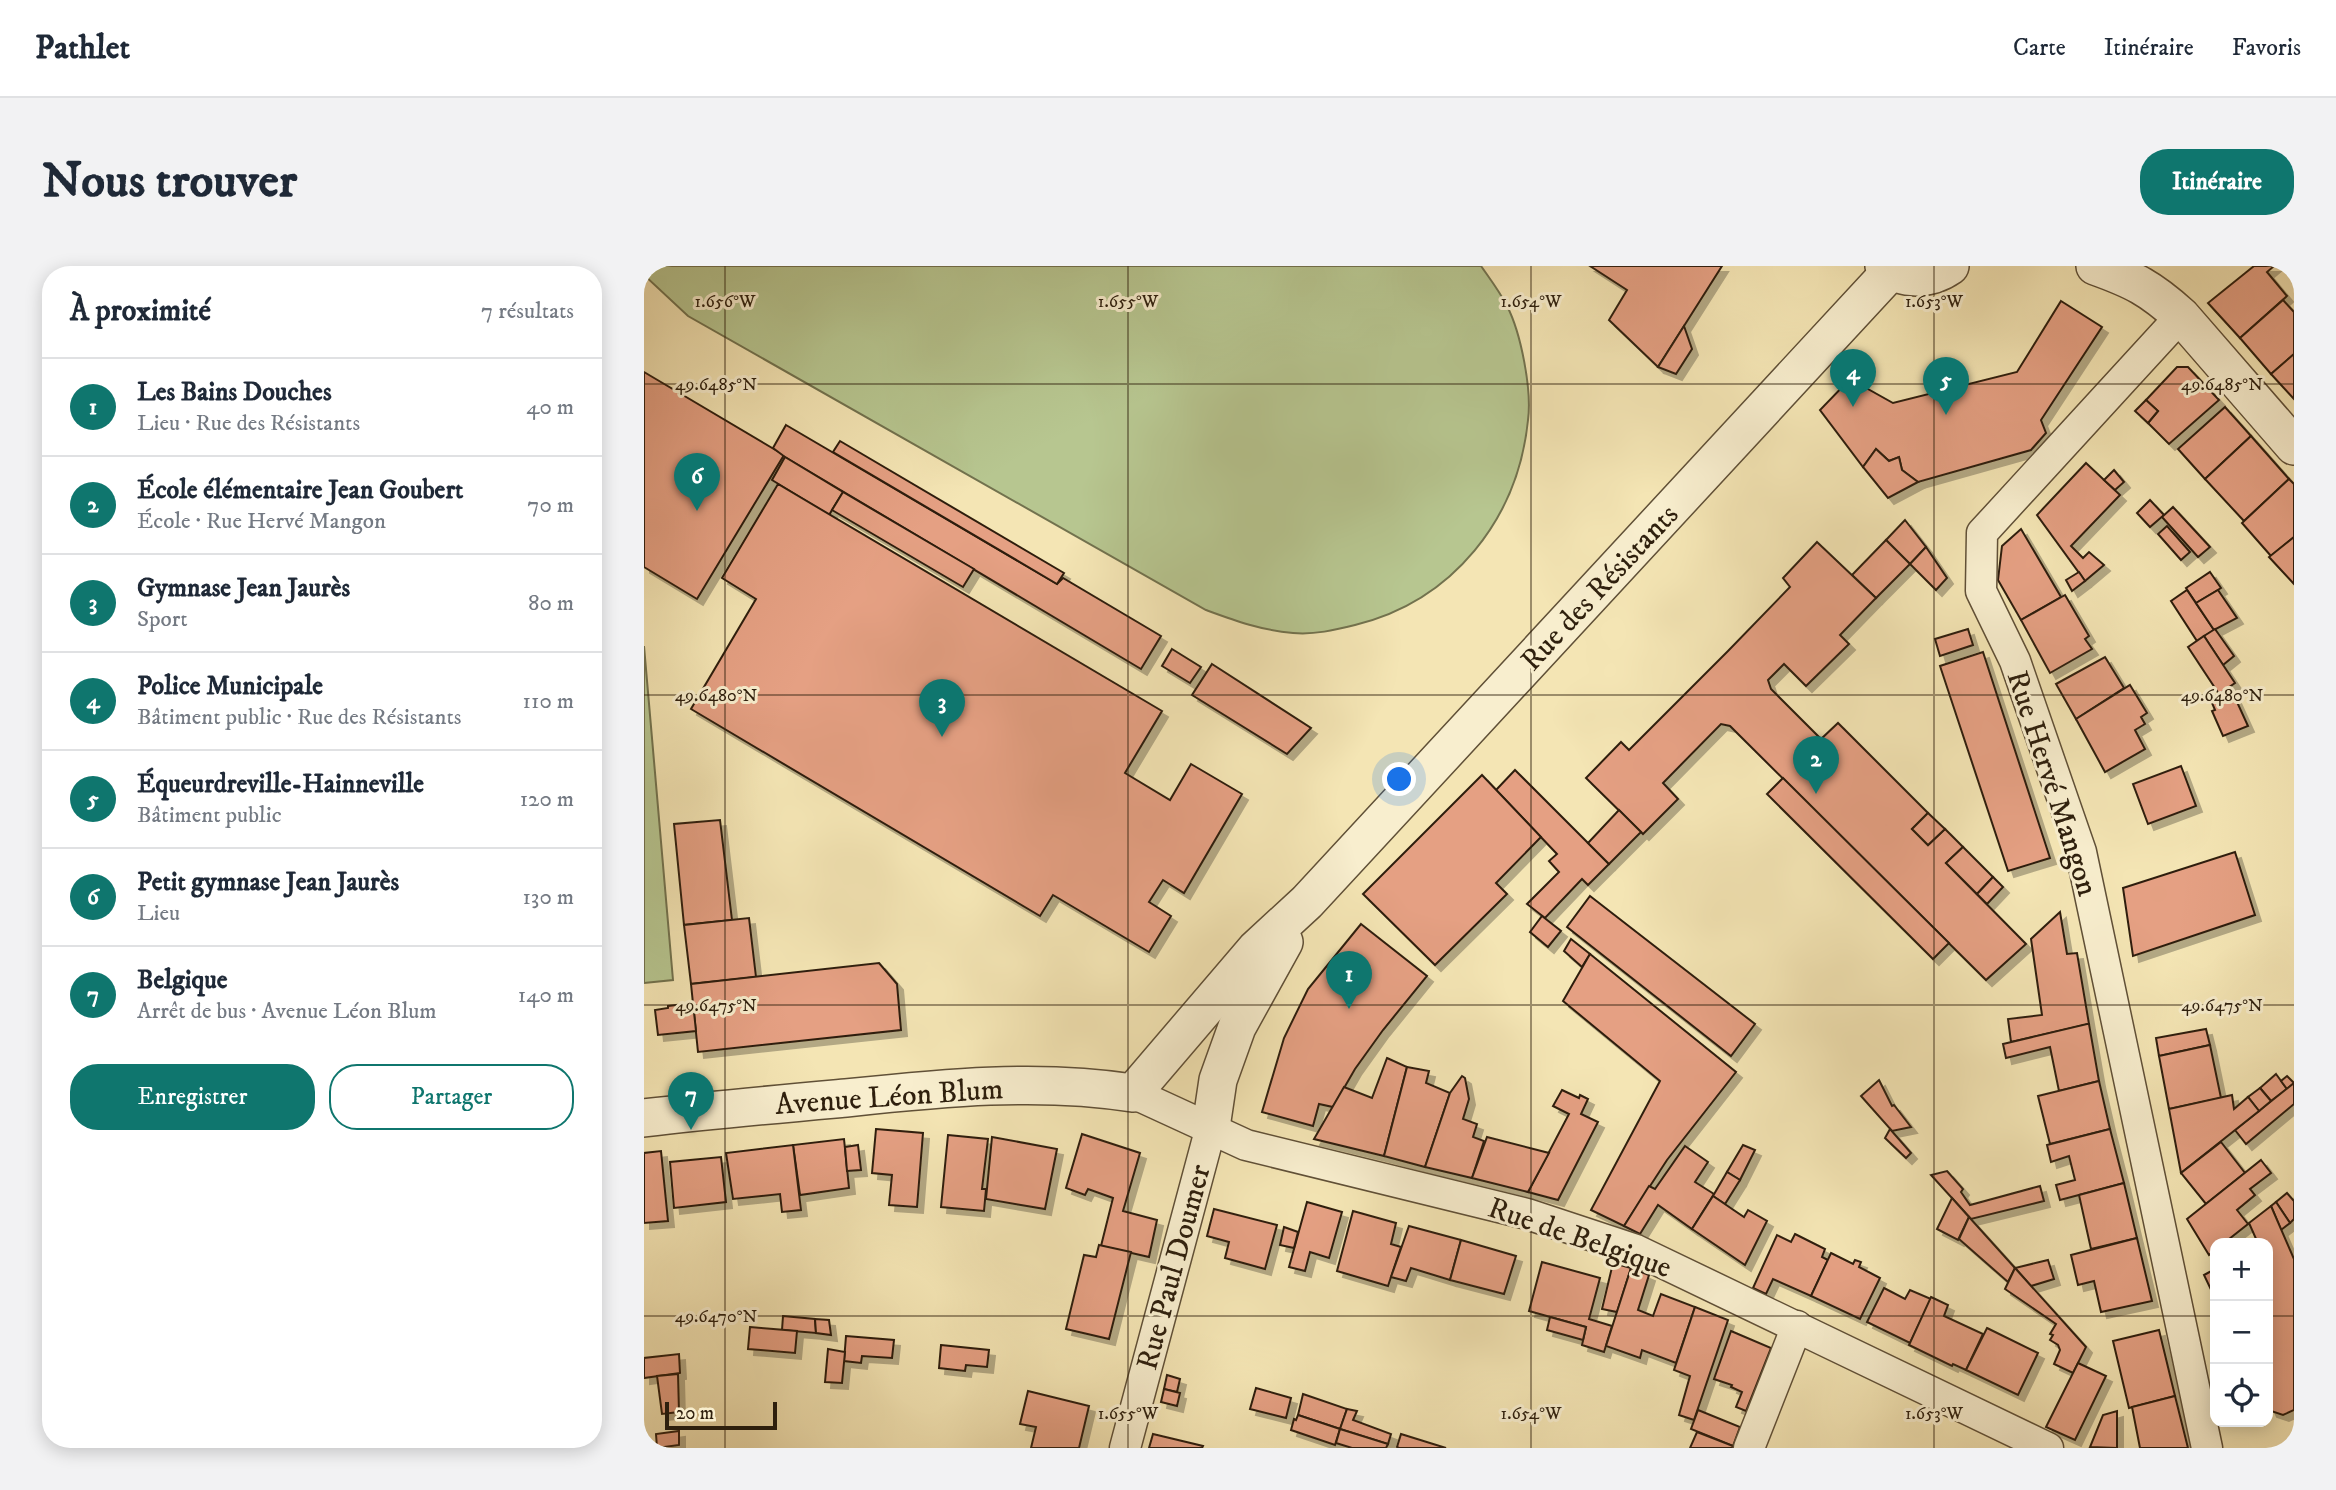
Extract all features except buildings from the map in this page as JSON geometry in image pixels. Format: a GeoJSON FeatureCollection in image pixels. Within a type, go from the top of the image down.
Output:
{"type":"FeatureCollection","features":[{"type":"Feature","properties":{"kind":"street"},"geometry":{"type":"LineString","coordinates":[[1887,269],[1908,277],[1925,277],[1942,272],[1950,266]]}},
{"type":"Feature","properties":{"kind":"street"},"geometry":{"type":"LineString","coordinates":[[2095,266],[2140,274],[2181,316],[2294,446]]}},
{"type":"Feature","properties":{"kind":"street","name":"Rue des Résistants"},"geometry":{"type":"LineString","coordinates":[[1133,1093],[1256,948],[1307,902],[1887,269]]}},
{"type":"Feature","properties":{"kind":"street","name":"Rue Hervé Mangon"},"geometry":{"type":"LineString","coordinates":[[2181,316],[1982,533],[1981,591],[2015,661],[2081,852],[2207,1448]]}},
{"type":"Feature","properties":{"kind":"street","name":"Rue des Résistants"},"geometry":{"type":"LineString","coordinates":[[1211,1127],[1218,1080],[1237,1027],[1307,902]]}},
{"type":"Feature","properties":{"kind":"street","name":"Avenue Léon Blum"},"geometry":{"type":"LineString","coordinates":[[644,1118],[916,1091],[994,1086],[1097,1087],[1133,1093]]}},
{"type":"Feature","properties":{"kind":"street","name":"Rue de Belgique"},"geometry":{"type":"LineString","coordinates":[[1133,1093],[1246,1145],[1527,1214],[1624,1246],[1797,1326],[2048,1448]]}},
{"type":"Feature","properties":{"kind":"street","name":"Rue Paul Doumer"},"geometry":{"type":"LineString","coordinates":[[1125,1448],[1211,1127]]}},
{"type":"Feature","properties":{"kind":"street"},"geometry":{"type":"LineString","coordinates":[[1749,1448],[1797,1326]]}},
{"type":"Feature","properties":{"kind":"green space"},"geometry":{"type":"Polygon","coordinates":[[[644,266],[1481,266],[1512,317],[1524,362],[1529,408],[1522,456],[1511,490],[1495,522],[1474,551],[1450,576],[1422,597],[1390,613],[1340,629],[1317,633],[1270,630],[1206,610],[688,316],[644,275],[644,266]]]}},
{"type":"Feature","properties":{"kind":"green space"},"geometry":{"type":"Polygon","coordinates":[[[644,646],[673,980],[644,983],[644,646]]]}},
{"type":"Feature","properties":{"kind":"place","name":"Police Municipale"},"geometry":{"type":"Point","coordinates":[1853,407]}},
{"type":"Feature","properties":{"kind":"place","name":"Équeurdreville-Hainneville"},"geometry":{"type":"Point","coordinates":[1946,415]}},
{"type":"Feature","properties":{"kind":"place","name":"Petit gymnase Jean Jaurès"},"geometry":{"type":"Point","coordinates":[697,511]}},
{"type":"Feature","properties":{"kind":"place","name":"Gymnase Jean Jaurès"},"geometry":{"type":"Point","coordinates":[942,737]}},
{"type":"Feature","properties":{"kind":"place","name":"École élémentaire Jean Goubert"},"geometry":{"type":"Point","coordinates":[1816,794]}},
{"type":"Feature","properties":{"kind":"place","name":"Les Bains Douches"},"geometry":{"type":"Point","coordinates":[1349,1009]}},
{"type":"Feature","properties":{"kind":"place","name":"Belgique"},"geometry":{"type":"Point","coordinates":[691,1130]}}]}
